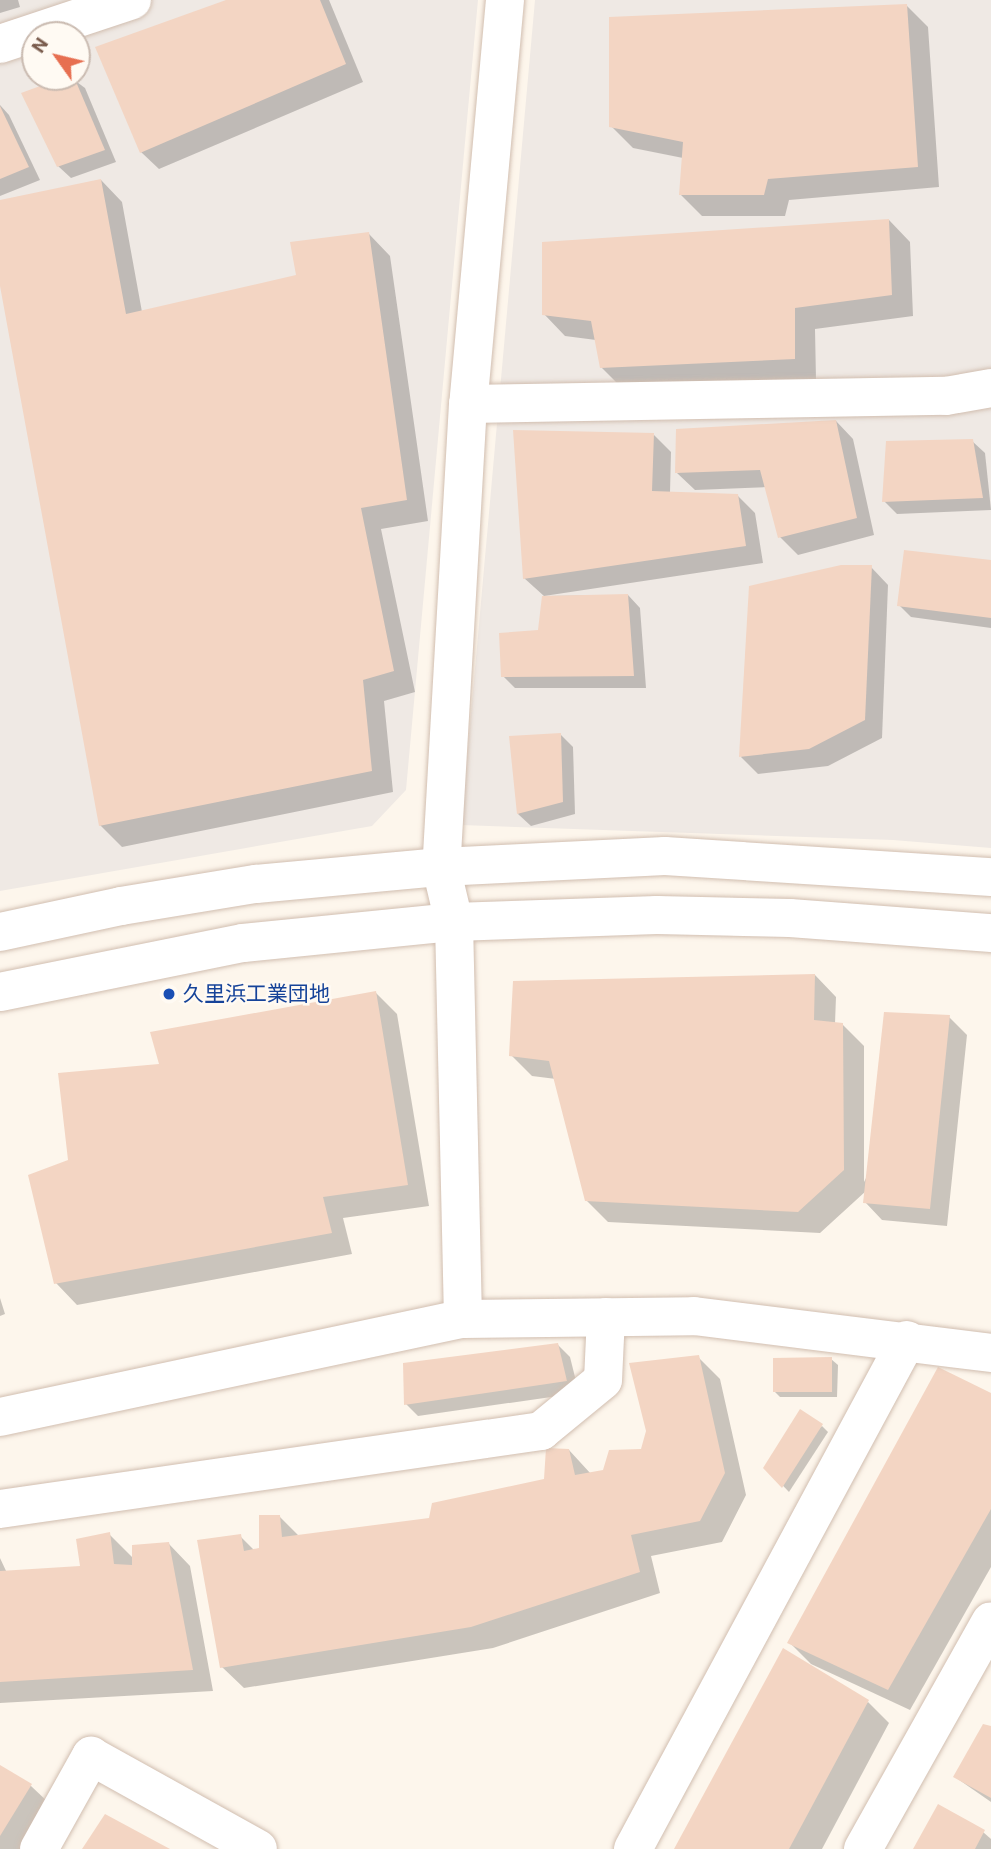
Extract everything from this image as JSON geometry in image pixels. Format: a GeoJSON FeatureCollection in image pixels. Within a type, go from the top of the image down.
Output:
{"type":"FeatureCollection","features":[{"type":"Feature","properties":{"kind":"street"},"geometry":{"type":"LineString","coordinates":[[0,44],[132,0]]}},
{"type":"Feature","properties":{"kind":"street"},"geometry":{"type":"LineString","coordinates":[[463,1320],[454,922],[441,867],[468,404],[505,0]]}},
{"type":"Feature","properties":{"kind":"street"},"geometry":{"type":"LineString","coordinates":[[468,404],[946,396],[991,388]]}},
{"type":"Feature","properties":{"kind":"street"},"geometry":{"type":"LineString","coordinates":[[0,932],[121,906],[256,884],[441,867],[665,856],[991,877]]}},
{"type":"Feature","properties":{"kind":"street"},"geometry":{"type":"LineString","coordinates":[[0,992],[243,943],[454,922],[657,915],[816,920],[991,933]]}},
{"type":"Feature","properties":{"kind":"street"},"geometry":{"type":"LineString","coordinates":[[0,1417],[463,1320],[694,1316],[907,1340],[991,1353]]}},
{"type":"Feature","properties":{"kind":"street"},"geometry":{"type":"LineString","coordinates":[[0,1509],[541,1431],[604,1380],[606,1317]]}},
{"type":"Feature","properties":{"kind":"street"},"geometry":{"type":"LineString","coordinates":[[633,1849],[907,1340]]}},
{"type":"Feature","properties":{"kind":"street"},"geometry":{"type":"LineString","coordinates":[[863,1849],[991,1621]]}},
{"type":"Feature","properties":{"kind":"street"},"geometry":{"type":"LineString","coordinates":[[38,1849],[91,1756],[258,1849]]}},
{"type":"Feature","properties":{"kind":"shaded area"},"geometry":{"type":"Polygon","coordinates":[[[0,0],[478,0],[406,790],[372,826],[0,891],[0,0]]]}},
{"type":"Feature","properties":{"kind":"shaded area"},"geometry":{"type":"Polygon","coordinates":[[[535,0],[991,0],[991,848],[893,840],[461,825],[535,0]]]}},
{"type":"Feature","properties":{"kind":"building"},"geometry":{"type":"Polygon","coordinates":[[[226,0],[320,0],[346,64],[140,153],[95,47],[226,0]]]}},
{"type":"Feature","properties":{"kind":"building"},"geometry":{"type":"Polygon","coordinates":[[[907,4],[918,167],[768,179],[764,195],[679,195],[683,142],[609,127],[609,17],[907,4]]]}},
{"type":"Feature","properties":{"kind":"building"},"geometry":{"type":"Polygon","coordinates":[[[80,91],[105,150],[57,167],[21,93],[80,91]]]}},
{"type":"Feature","properties":{"kind":"building"},"geometry":{"type":"Polygon","coordinates":[[[0,106],[29,167],[0,179],[0,106]]]}},
{"type":"Feature","properties":{"kind":"building"},"geometry":{"type":"Polygon","coordinates":[[[101,179],[126,314],[296,275],[290,242],[369,232],[407,500],[361,508],[394,671],[363,680],[372,771],[99,826],[0,286],[0,200],[101,179]]]}},
{"type":"Feature","properties":{"kind":"building"},"geometry":{"type":"Polygon","coordinates":[[[889,219],[892,295],[795,308],[795,359],[600,368],[591,321],[542,315],[542,242],[889,219]]]}},
{"type":"Feature","properties":{"kind":"building"},"geometry":{"type":"Polygon","coordinates":[[[836,420],[857,518],[778,538],[760,470],[675,473],[676,429],[836,420]]]}},
{"type":"Feature","properties":{"kind":"building"},"geometry":{"type":"Polygon","coordinates":[[[513,430],[654,433],[652,491],[738,494],[746,546],[523,579],[513,430]]]}},
{"type":"Feature","properties":{"kind":"building"},"geometry":{"type":"Polygon","coordinates":[[[973,439],[983,498],[882,502],[886,441],[973,439]]]}},
{"type":"Feature","properties":{"kind":"building"},"geometry":{"type":"Polygon","coordinates":[[[904,550],[991,560],[991,618],[897,606],[904,550]]]}},
{"type":"Feature","properties":{"kind":"building"},"geometry":{"type":"Polygon","coordinates":[[[841,565],[872,565],[865,720],[809,749],[739,757],[749,586],[841,565]]]}},
{"type":"Feature","properties":{"kind":"building"},"geometry":{"type":"Polygon","coordinates":[[[628,594],[634,676],[501,677],[499,633],[538,630],[542,596],[628,594]]]}},
{"type":"Feature","properties":{"kind":"building"},"geometry":{"type":"Polygon","coordinates":[[[561,733],[563,802],[517,814],[509,736],[561,733]]]}},
{"type":"Feature","properties":{"kind":"building"},"geometry":{"type":"Polygon","coordinates":[[[815,974],[814,1020],[843,1023],[844,1170],[798,1212],[585,1201],[549,1061],[509,1056],[513,981],[815,974]]]}},
{"type":"Feature","properties":{"kind":"building"},"geometry":{"type":"Polygon","coordinates":[[[376,991],[408,1185],[323,1197],[332,1233],[54,1284],[28,1175],[68,1160],[58,1073],[159,1064],[150,1032],[376,991]]]}},
{"type":"Feature","properties":{"kind":"building"},"geometry":{"type":"Polygon","coordinates":[[[884,1012],[950,1015],[930,1209],[863,1203],[884,1012]]]}},
{"type":"Feature","properties":{"kind":"building"},"geometry":{"type":"Polygon","coordinates":[[[558,1343],[567,1381],[404,1405],[403,1363],[558,1343]]]}},
{"type":"Feature","properties":{"kind":"building"},"geometry":{"type":"Polygon","coordinates":[[[699,1355],[725,1473],[700,1521],[631,1535],[640,1572],[471,1627],[220,1668],[197,1540],[241,1534],[244,1551],[259,1548],[259,1515],[280,1515],[282,1537],[429,1518],[432,1503],[544,1479],[546,1448],[569,1449],[575,1475],[603,1470],[609,1450],[641,1449],[646,1431],[629,1363],[699,1355]]]}},
{"type":"Feature","properties":{"kind":"building"},"geometry":{"type":"Polygon","coordinates":[[[832,1357],[832,1392],[773,1392],[773,1358],[832,1357]]]}},
{"type":"Feature","properties":{"kind":"building"},"geometry":{"type":"Polygon","coordinates":[[[938,1367],[991,1393],[991,1509],[888,1690],[787,1643],[938,1367]]]}},
{"type":"Feature","properties":{"kind":"building"},"geometry":{"type":"Polygon","coordinates":[[[800,1409],[823,1424],[782,1488],[763,1468],[800,1409]]]}},
{"type":"Feature","properties":{"kind":"building"},"geometry":{"type":"Polygon","coordinates":[[[110,1532],[114,1564],[132,1565],[132,1545],[169,1542],[193,1670],[0,1682],[0,1571],[80,1566],[76,1539],[110,1532]]]}},
{"type":"Feature","properties":{"kind":"building"},"geometry":{"type":"Polygon","coordinates":[[[783,1648],[869,1700],[789,1849],[674,1849],[783,1648]]]}},
{"type":"Feature","properties":{"kind":"building"},"geometry":{"type":"Polygon","coordinates":[[[983,1724],[991,1726],[991,1798],[953,1777],[983,1724]]]}},
{"type":"Feature","properties":{"kind":"building"},"geometry":{"type":"Polygon","coordinates":[[[0,1765],[32,1784],[0,1836],[0,1765]]]}},
{"type":"Feature","properties":{"kind":"building"},"geometry":{"type":"Polygon","coordinates":[[[938,1804],[985,1830],[975,1849],[913,1849],[938,1804]]]}},
{"type":"Feature","properties":{"kind":"building"},"geometry":{"type":"Polygon","coordinates":[[[105,1814],[170,1849],[82,1849],[105,1814]]]}},
{"type":"Feature","properties":{"kind":"place","name":"久里浜工業団地"},"geometry":{"type":"Point","coordinates":[169,994]}}]}
